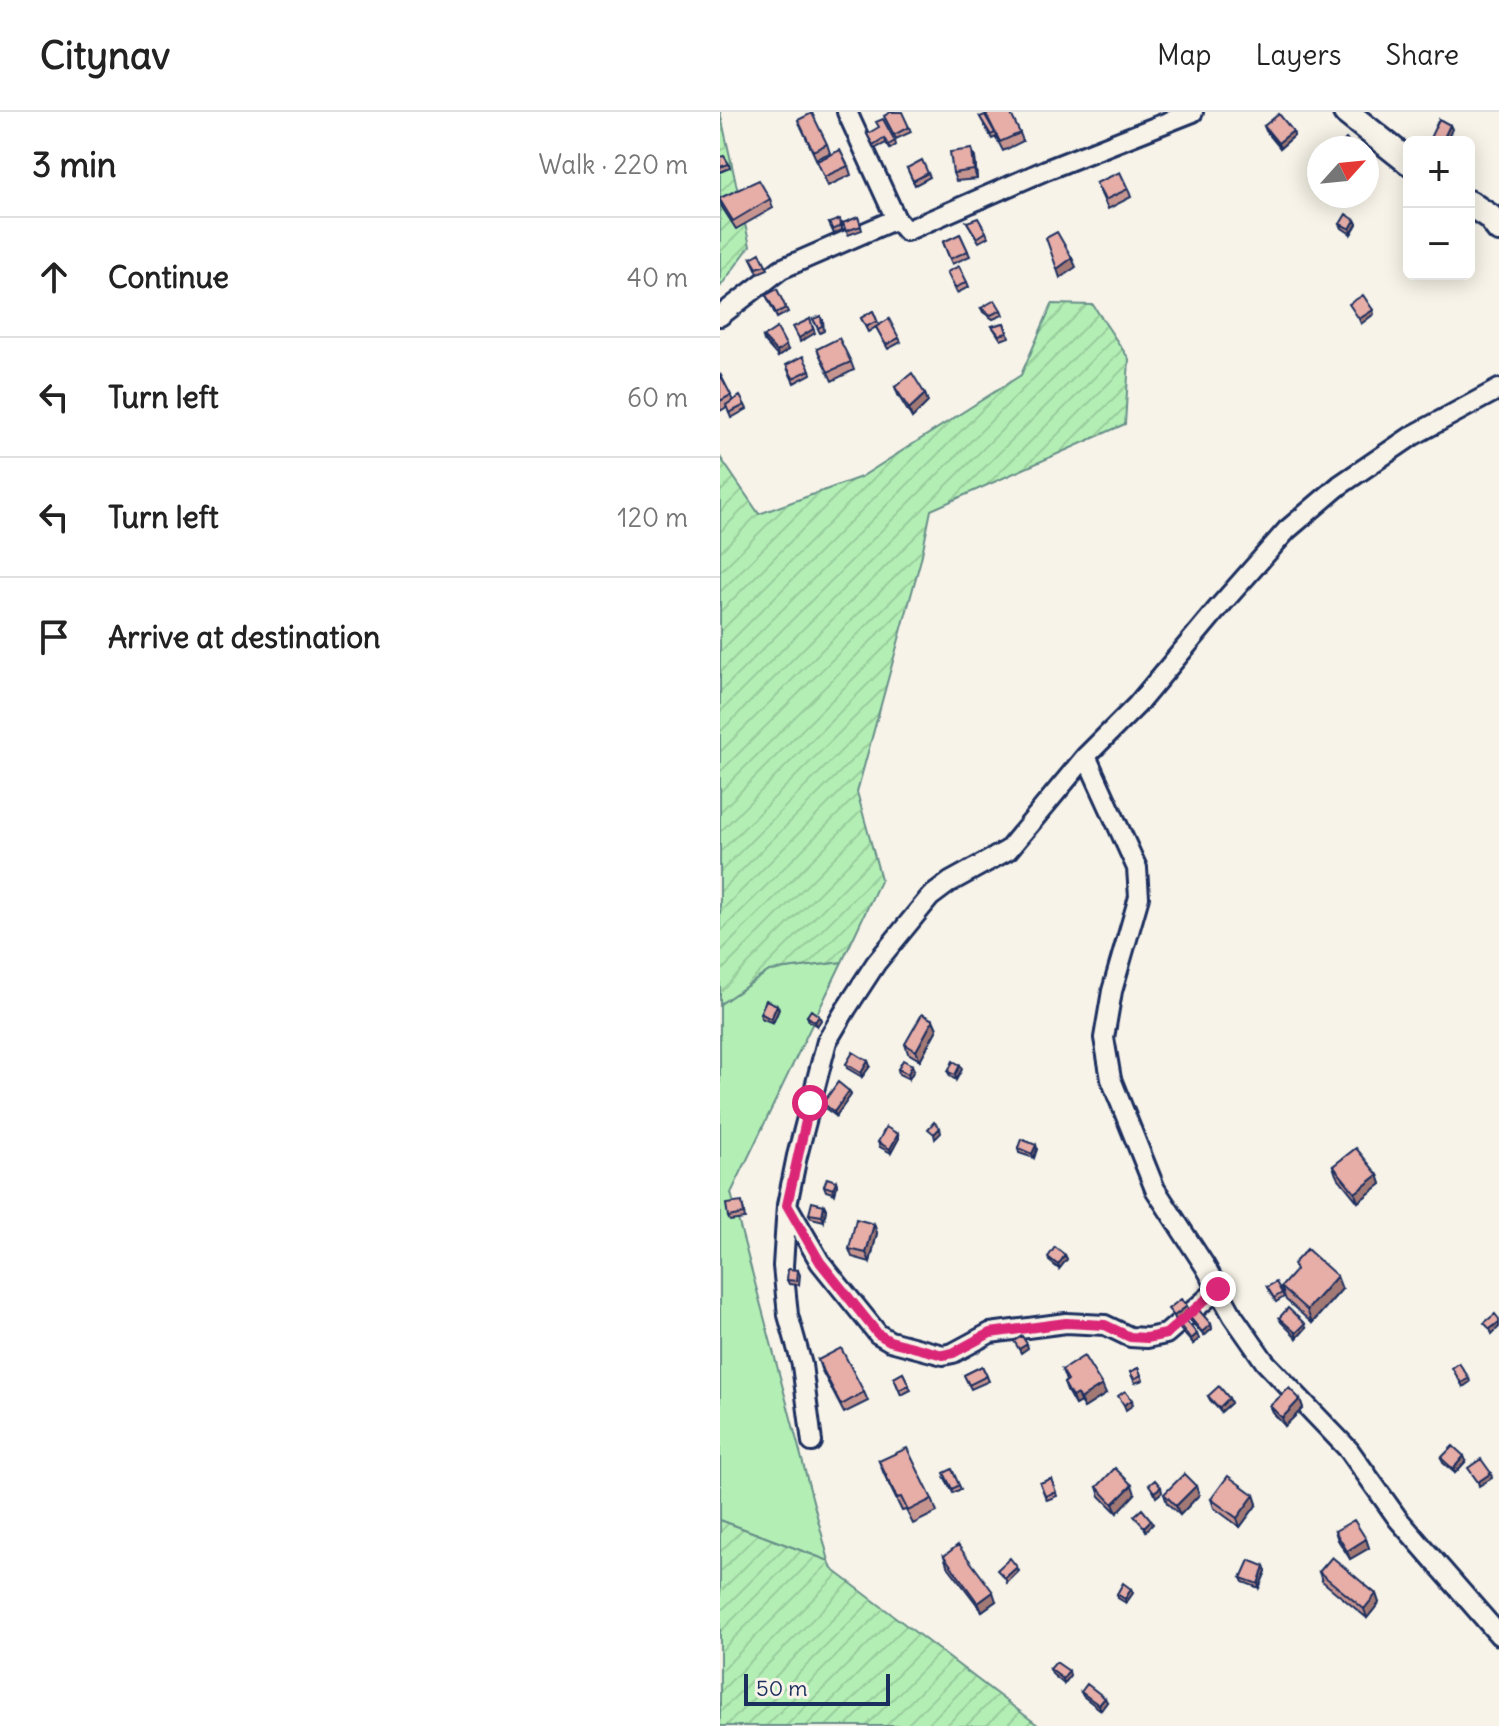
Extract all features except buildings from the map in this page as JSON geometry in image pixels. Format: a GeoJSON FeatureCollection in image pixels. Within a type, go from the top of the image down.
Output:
{"type":"FeatureCollection","features":[{"type":"Feature","properties":{"kind":"street"},"geometry":{"type":"LineString","coordinates":[[847,112],[896,219],[906,231],[1046,170],[1193,112]]}},
{"type":"Feature","properties":{"kind":"street"},"geometry":{"type":"LineString","coordinates":[[1346,112],[1403,157]]}},
{"type":"Feature","properties":{"kind":"street"},"geometry":{"type":"LineString","coordinates":[[1475,207],[1490,217],[1499,229]]}},
{"type":"Feature","properties":{"kind":"street"},"geometry":{"type":"LineString","coordinates":[[720,316],[781,269],[896,219]]}},
{"type":"Feature","properties":{"kind":"street"},"geometry":{"type":"LineString","coordinates":[[812,1442],[802,1365],[788,1315],[783,1266],[787,1205],[827,1041],[861,986],[930,897],[950,882],[1008,850],[1086,756],[1137,705],[1287,530],[1340,485],[1412,436],[1499,389]]}},
{"type":"Feature","properties":{"kind":"street"},"geometry":{"type":"LineString","coordinates":[[1086,756],[1137,868],[1139,897],[1112,991],[1104,1038],[1111,1079],[1155,1189],[1265,1362],[1349,1450],[1398,1519],[1497,1627]]}},
{"type":"Feature","properties":{"kind":"street"},"geometry":{"type":"LineString","coordinates":[[787,1205],[820,1262],[878,1334],[890,1341],[930,1353],[953,1353],[990,1333],[1066,1323],[1105,1325],[1130,1337],[1147,1338],[1166,1334],[1218,1289]]}},
{"type":"Feature","properties":{"kind":"green space"},"geometry":{"type":"Polygon","coordinates":[[[720,112],[750,246],[720,287],[720,112]]]}},
{"type":"Feature","properties":{"kind":"green space"},"geometry":{"type":"Polygon","coordinates":[[[1052,304],[1093,305],[1129,359],[1125,424],[931,510],[921,559],[857,792],[881,879],[842,962],[769,971],[720,1004],[720,457],[759,514],[861,477],[1021,375],[1052,304]]]}},
{"type":"Feature","properties":{"kind":"green space"},"geometry":{"type":"Polygon","coordinates":[[[842,962],[731,1193],[829,1561],[720,1520],[720,1004],[769,971],[842,962]]]}},
{"type":"Feature","properties":{"kind":"green space"},"geometry":{"type":"Polygon","coordinates":[[[720,1520],[829,1561],[832,1569],[1039,1726],[720,1726],[720,1520]]]}},
{"type":"Feature","properties":{"kind":"route"},"geometry":{"type":"LineString","coordinates":[[810,1103],[787,1205],[820,1262],[878,1334],[890,1341],[943,1355],[953,1353],[990,1333],[1066,1323],[1105,1325],[1130,1337],[1147,1338],[1166,1334],[1218,1289]]}}]}
